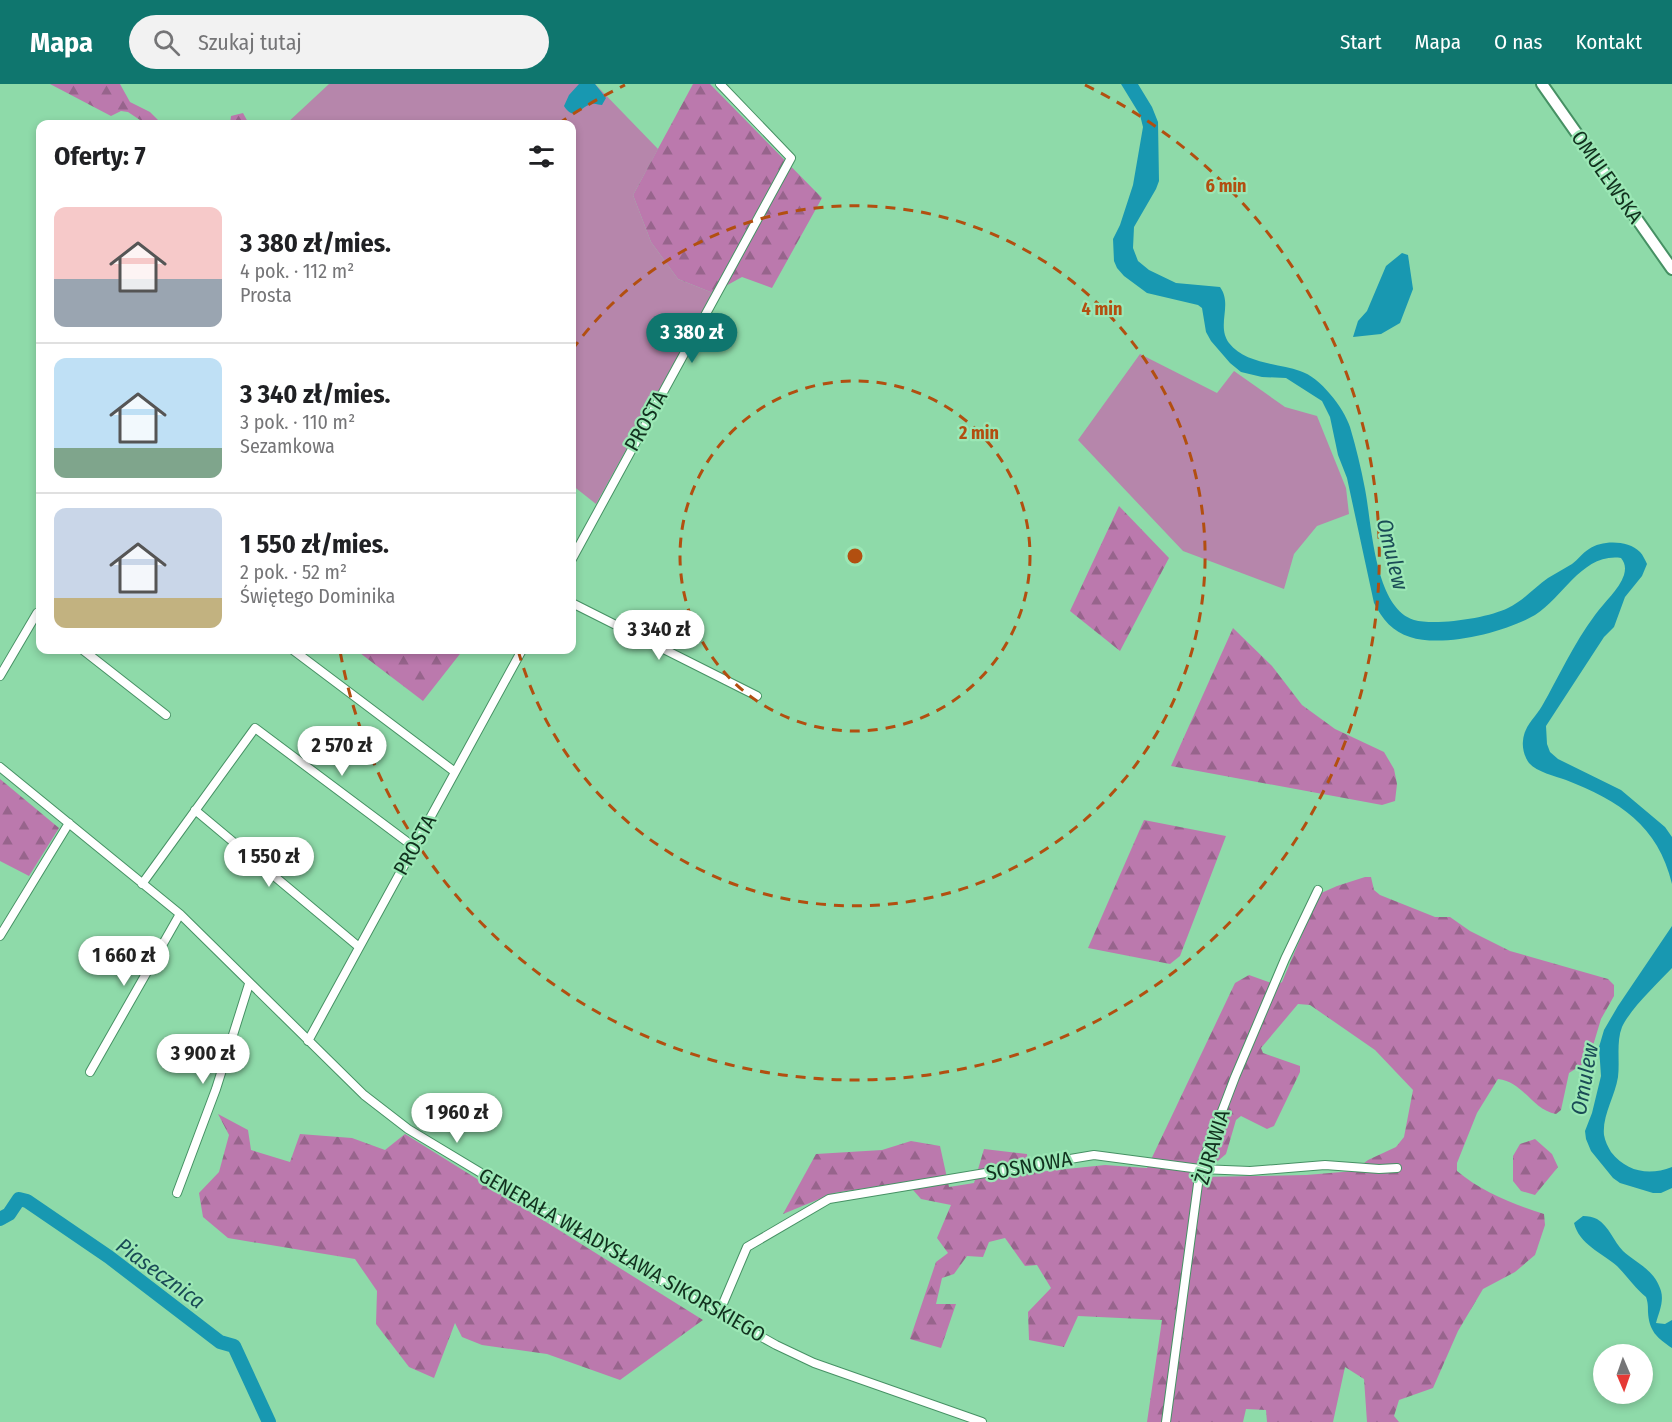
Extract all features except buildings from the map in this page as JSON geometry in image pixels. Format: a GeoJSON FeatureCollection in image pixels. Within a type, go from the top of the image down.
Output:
{"type":"FeatureCollection","features":[{"type":"Feature","properties":{"kind":"street","name":"PROSTA"},"geometry":{"type":"LineString","coordinates":[[576,552],[791,158],[720,84]]}},
{"type":"Feature","properties":{"kind":"street","name":"OMULEWSKA"},"geometry":{"type":"LineString","coordinates":[[1542,84],[1672,269]]}},
{"type":"Feature","properties":{"kind":"street"},"geometry":{"type":"LineString","coordinates":[[576,605],[757,696]]}},
{"type":"Feature","properties":{"kind":"street"},"geometry":{"type":"LineString","coordinates":[[0,676],[36,619]]}},
{"type":"Feature","properties":{"kind":"street"},"geometry":{"type":"LineString","coordinates":[[88,654],[166,715]]}},
{"type":"Feature","properties":{"kind":"street"},"geometry":{"type":"LineString","coordinates":[[298,654],[455,772]]}},
{"type":"Feature","properties":{"kind":"street","name":"PROSTA"},"geometry":{"type":"LineString","coordinates":[[308,1041],[520,654]]}},
{"type":"Feature","properties":{"kind":"street"},"geometry":{"type":"LineString","coordinates":[[142,884],[255,728],[414,847]]}},
{"type":"Feature","properties":{"kind":"street","name":"GENERAŁA WŁADYSŁAWA SIKORSKIEGO"},"geometry":{"type":"LineString","coordinates":[[0,767],[180,914],[364,1095],[408,1130],[654,1277],[776,1346],[814,1363],[982,1422]]}},
{"type":"Feature","properties":{"kind":"street"},"geometry":{"type":"LineString","coordinates":[[195,810],[359,947]]}},
{"type":"Feature","properties":{"kind":"street"},"geometry":{"type":"LineString","coordinates":[[0,936],[69,823]]}},
{"type":"Feature","properties":{"kind":"street","name":"ŻURAWIA"},"geometry":{"type":"LineString","coordinates":[[1166,1422],[1200,1169],[1235,1077],[1285,959],[1318,890]]}},
{"type":"Feature","properties":{"kind":"street"},"geometry":{"type":"LineString","coordinates":[[90,1072],[180,914]]}},
{"type":"Feature","properties":{"kind":"street"},"geometry":{"type":"LineString","coordinates":[[177,1193],[216,1089],[249,984]]}},
{"type":"Feature","properties":{"kind":"street","name":"SOSNOWA"},"geometry":{"type":"LineString","coordinates":[[718,1313],[747,1247],[829,1199],[1094,1155],[1200,1169],[1250,1171],[1325,1165],[1397,1168]]}},
{"type":"Feature","properties":{"kind":"shaded area"},"geometry":{"type":"Polygon","coordinates":[[[329,84],[595,84],[658,149],[633,195],[651,242],[678,279],[713,293],[596,504],[576,488],[576,120],[290,120],[329,84]]]}},
{"type":"Feature","properties":{"kind":"shaded area"},"geometry":{"type":"Polygon","coordinates":[[[1140,354],[1217,393],[1234,371],[1285,407],[1317,416],[1346,488],[1349,514],[1317,526],[1294,554],[1284,589],[1183,551],[1078,440],[1140,354]]]}},
{"type":"Feature","properties":{"kind":"green space"},"geometry":{"type":"Polygon","coordinates":[[[50,84],[120,84],[130,102],[150,112],[158,120],[140,120],[128,112],[121,111],[111,116],[50,84]]]}},
{"type":"Feature","properties":{"kind":"green space"},"geometry":{"type":"Polygon","coordinates":[[[693,84],[710,84],[822,198],[772,288],[742,277],[713,293],[678,279],[651,242],[633,195],[693,84]]]}},
{"type":"Feature","properties":{"kind":"green space"},"geometry":{"type":"Polygon","coordinates":[[[243,113],[247,120],[230,120],[231,116],[243,113]]]}},
{"type":"Feature","properties":{"kind":"green space"},"geometry":{"type":"Polygon","coordinates":[[[1119,506],[1169,558],[1120,651],[1070,611],[1119,506]]]}},
{"type":"Feature","properties":{"kind":"green space"},"geometry":{"type":"Polygon","coordinates":[[[1233,628],[1272,666],[1302,705],[1335,729],[1384,752],[1394,769],[1397,784],[1395,801],[1382,805],[1171,766],[1233,628]]]}},
{"type":"Feature","properties":{"kind":"green space"},"geometry":{"type":"Polygon","coordinates":[[[361,654],[460,654],[423,701],[361,654]]]}},
{"type":"Feature","properties":{"kind":"green space"},"geometry":{"type":"Polygon","coordinates":[[[0,779],[59,828],[29,876],[0,861],[0,779]]]}},
{"type":"Feature","properties":{"kind":"green space"},"geometry":{"type":"Polygon","coordinates":[[[1144,820],[1226,836],[1180,956],[1170,964],[1088,948],[1144,820]]]}},
{"type":"Feature","properties":{"kind":"green space"},"geometry":{"type":"Polygon","coordinates":[[[1371,877],[1374,890],[1380,895],[1435,917],[1450,917],[1470,931],[1510,951],[1608,979],[1614,985],[1614,996],[1601,1019],[1592,1049],[1583,1064],[1569,1073],[1561,1110],[1556,1114],[1548,1111],[1540,1107],[1515,1085],[1498,1079],[1477,1113],[1457,1163],[1457,1171],[1498,1197],[1544,1214],[1545,1225],[1535,1255],[1515,1272],[1483,1289],[1458,1331],[1433,1388],[1399,1400],[1394,1416],[1399,1422],[1367,1422],[1364,1379],[1345,1367],[1333,1422],[1267,1422],[1266,1410],[1246,1409],[1243,1422],[1147,1422],[1162,1320],[1078,1316],[1064,1347],[1029,1340],[1028,1312],[1051,1288],[1037,1265],[1025,1266],[1005,1238],[989,1242],[983,1257],[967,1256],[954,1274],[942,1278],[936,1304],[956,1304],[941,1348],[910,1339],[936,1262],[948,1253],[937,1238],[951,1205],[921,1199],[906,1182],[834,1193],[783,1214],[816,1154],[882,1150],[911,1141],[940,1146],[949,1187],[974,1183],[984,1149],[1027,1154],[1028,1173],[1105,1165],[1147,1168],[1235,983],[1249,975],[1277,985],[1282,982],[1319,894],[1337,886],[1371,877]],[[1298,1004],[1261,1048],[1263,1053],[1300,1066],[1300,1072],[1274,1126],[1267,1129],[1241,1116],[1236,1120],[1226,1154],[1199,1177],[1306,1175],[1354,1171],[1368,1160],[1396,1147],[1404,1137],[1413,1090],[1375,1050],[1310,1005],[1298,1004]]]}},
{"type":"Feature","properties":{"kind":"green space"},"geometry":{"type":"Polygon","coordinates":[[[218,1114],[248,1130],[251,1150],[290,1162],[300,1134],[352,1138],[385,1150],[405,1134],[703,1320],[620,1380],[547,1354],[482,1345],[462,1337],[455,1323],[434,1378],[409,1367],[376,1324],[377,1291],[355,1259],[228,1238],[203,1217],[199,1193],[219,1172],[229,1135],[218,1114]]]}},
{"type":"Feature","properties":{"kind":"green space"},"geometry":{"type":"Polygon","coordinates":[[[1535,1139],[1552,1154],[1558,1167],[1535,1195],[1521,1191],[1513,1181],[1513,1156],[1520,1144],[1535,1139]]]}},
{"type":"Feature","properties":{"kind":"water"},"geometry":{"type":"Polygon","coordinates":[[[579,84],[595,84],[606,98],[602,105],[588,105],[575,113],[568,111],[564,106],[569,95],[579,84]]]}},
{"type":"Feature","properties":{"kind":"water"},"geometry":{"type":"Polygon","coordinates":[[[1121,84],[1138,84],[1158,122],[1159,181],[1134,227],[1133,248],[1138,261],[1149,270],[1176,283],[1220,287],[1225,301],[1225,336],[1236,350],[1262,362],[1308,374],[1323,386],[1337,403],[1347,419],[1356,450],[1377,563],[1390,599],[1401,612],[1414,620],[1424,622],[1462,620],[1488,615],[1499,612],[1524,598],[1594,546],[1622,543],[1640,552],[1647,564],[1642,576],[1625,597],[1614,627],[1604,637],[1546,726],[1547,744],[1550,752],[1558,759],[1621,790],[1665,827],[1672,837],[1672,884],[1666,863],[1657,846],[1634,818],[1603,797],[1532,766],[1523,750],[1524,736],[1528,726],[1542,706],[1573,648],[1622,580],[1625,566],[1621,558],[1607,558],[1595,562],[1584,569],[1535,615],[1491,632],[1456,639],[1424,640],[1404,635],[1389,624],[1374,603],[1347,478],[1338,455],[1330,417],[1322,401],[1286,378],[1262,377],[1241,372],[1211,341],[1206,332],[1202,308],[1198,305],[1147,293],[1117,268],[1114,261],[1113,239],[1133,185],[1143,127],[1140,115],[1121,84]]]}},
{"type":"Feature","properties":{"kind":"water"},"geometry":{"type":"Polygon","coordinates":[[[1402,253],[1408,255],[1413,289],[1400,323],[1381,334],[1353,337],[1358,321],[1367,311],[1386,266],[1402,253]]]}},
{"type":"Feature","properties":{"kind":"water"},"geometry":{"type":"Polygon","coordinates":[[[1672,926],[1672,968],[1638,1004],[1622,1027],[1619,1039],[1618,1077],[1604,1128],[1604,1137],[1610,1150],[1624,1164],[1647,1171],[1672,1167],[1672,1188],[1661,1193],[1653,1193],[1620,1183],[1613,1178],[1591,1151],[1585,1131],[1601,1076],[1599,1047],[1604,1030],[1672,926]]]}},
{"type":"Feature","properties":{"kind":"water"},"geometry":{"type":"Polygon","coordinates":[[[1583,1216],[1601,1222],[1623,1251],[1654,1278],[1662,1295],[1656,1323],[1665,1324],[1672,1320],[1672,1348],[1652,1329],[1646,1297],[1617,1266],[1581,1237],[1574,1223],[1583,1216]]]}},
{"type":"Feature","properties":{"kind":"waterway","name":"Piasecznica"},"geometry":{"type":"LineString","coordinates":[[0,1219],[9,1214],[19,1199],[27,1201],[109,1257],[220,1342],[234,1346],[269,1422]]}},
{"type":"Feature","properties":{"kind":"water label","name":"Omulew"},"geometry":{"type":"Point","coordinates":[1393,554]}},
{"type":"Feature","properties":{"kind":"water label","name":"Omulew"},"geometry":{"type":"Point","coordinates":[1584,1079]}}]}
